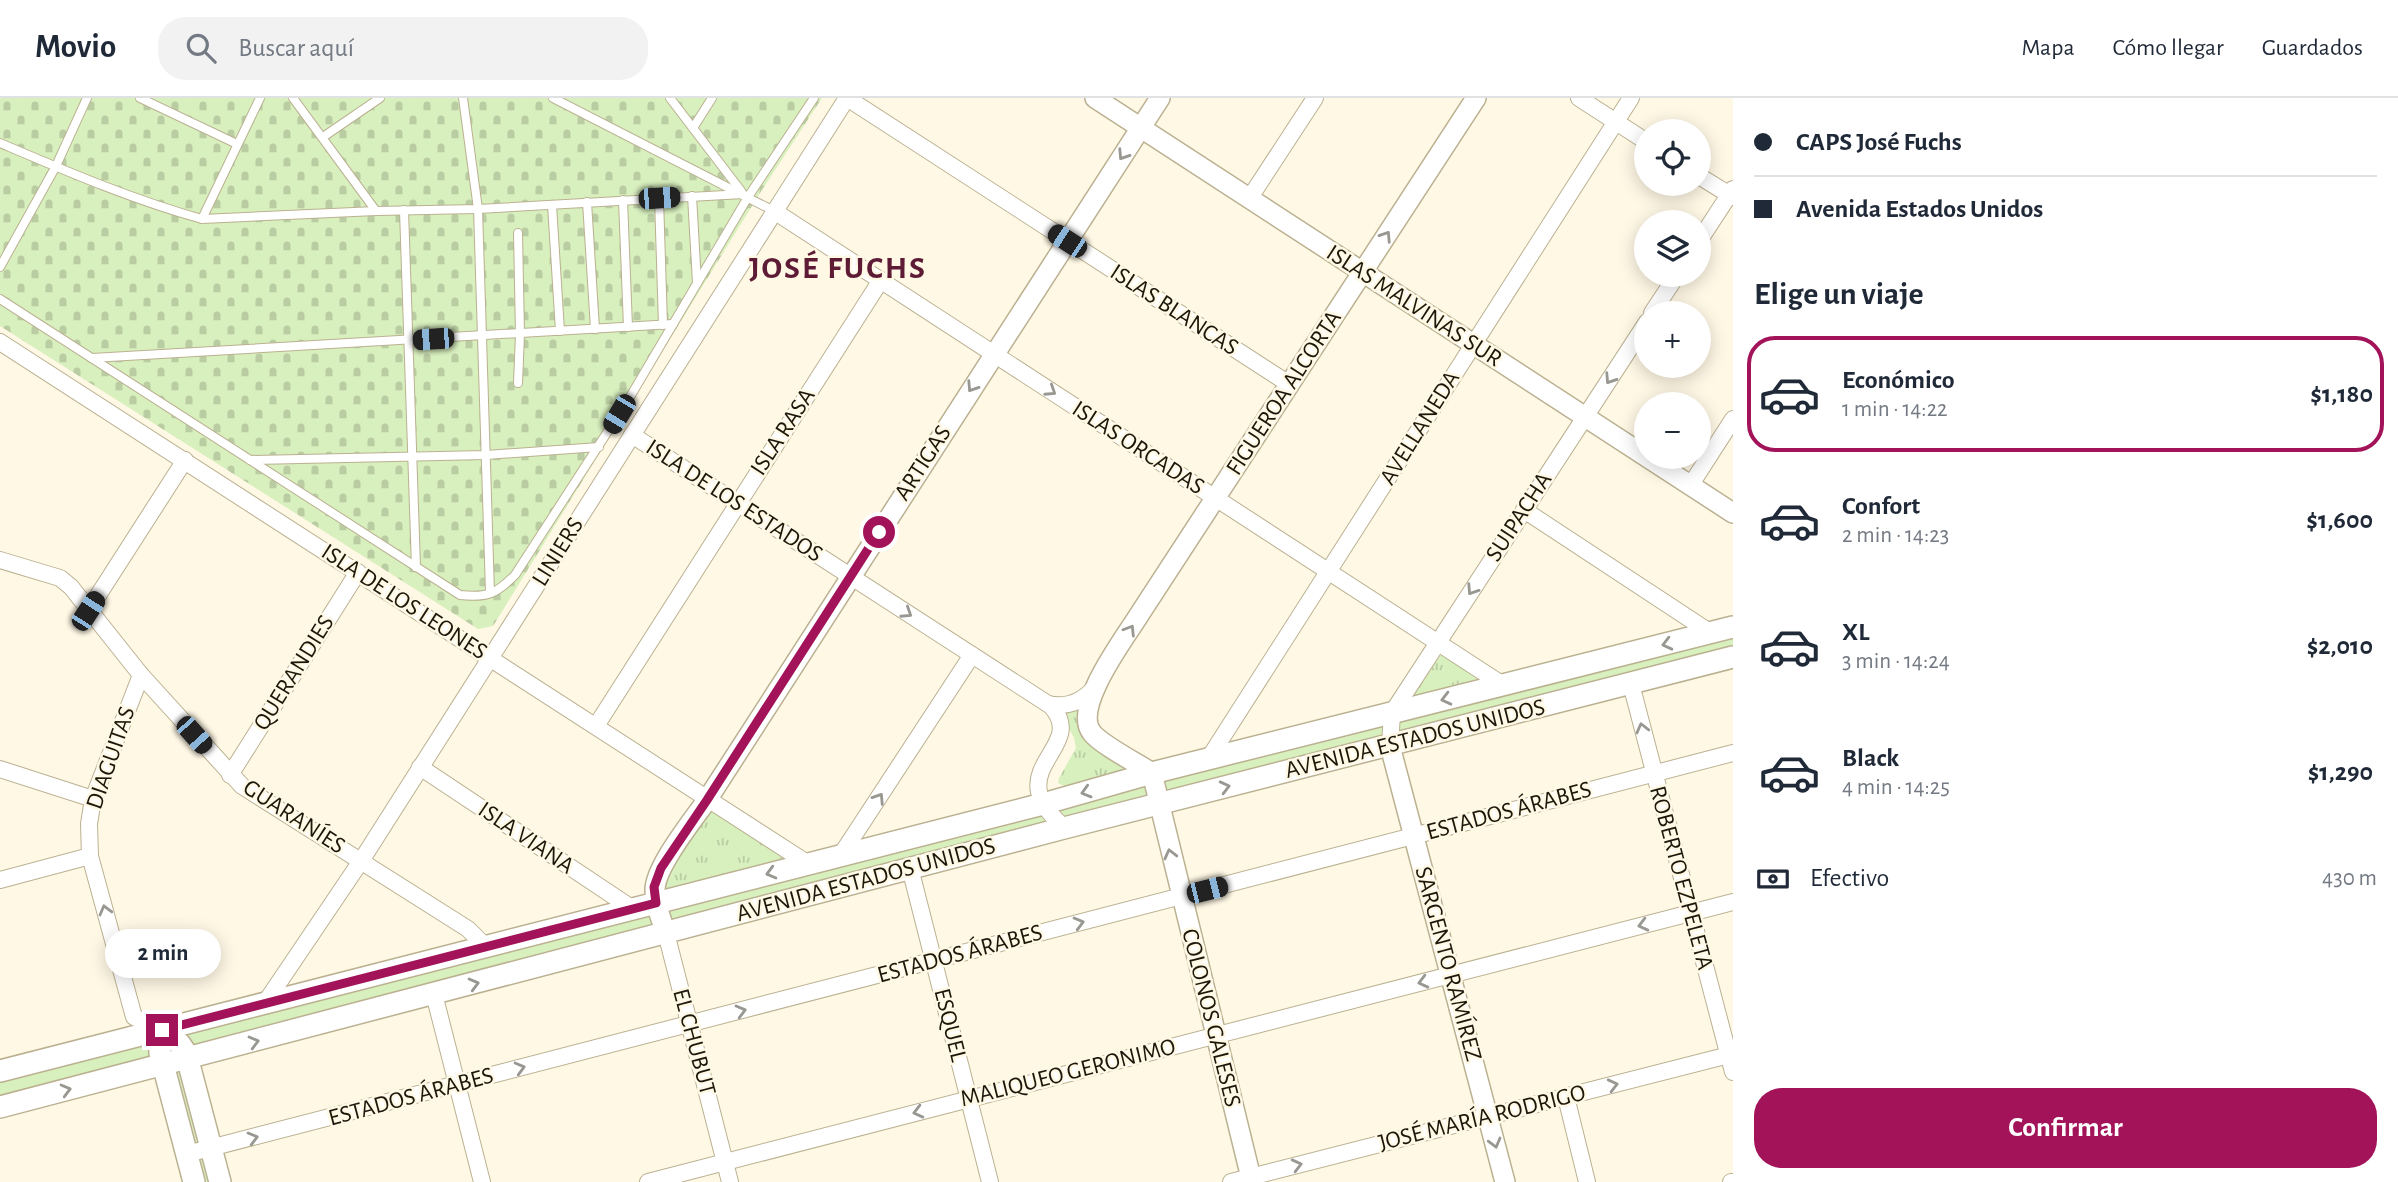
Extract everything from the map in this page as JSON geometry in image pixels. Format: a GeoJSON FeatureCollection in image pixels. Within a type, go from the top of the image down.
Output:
{"type":"FeatureCollection","features":[{"type":"Feature","properties":{"kind":"main road","name":"AVENIDA ESTADOS UNIDOS"},"geometry":{"type":"LineString","coordinates":[[0,1071],[1043,804],[1209,758],[1733,627]]}},
{"type":"Feature","properties":{"kind":"main road","name":"AVENIDA ESTADOS UNIDOS"},"geometry":{"type":"LineString","coordinates":[[0,1107],[1064,828],[1733,657]]}},
{"type":"Feature","properties":{"kind":"main road"},"geometry":{"type":"LineString","coordinates":[[194,1182],[163,1065],[159,1040],[162,1030],[180,1044],[188,1059],[220,1182]]}},
{"type":"Feature","properties":{"kind":"street","name":"LINIERS"},"geometry":{"type":"LineString","coordinates":[[265,1003],[361,861],[847,98]]}},
{"type":"Feature","properties":{"kind":"street","name":"ISLAS BLANCAS"},"geometry":{"type":"LineString","coordinates":[[847,98],[1289,384]]}},
{"type":"Feature","properties":{"kind":"street","name":"ISLAS MALVINAS SUR"},"geometry":{"type":"LineString","coordinates":[[1094,98],[1733,513]]}},
{"type":"Feature","properties":{"kind":"street","name":"ARTIGAS"},"geometry":{"type":"LineString","coordinates":[[656,903],[654,887],[661,868],[1160,98]]}},
{"type":"Feature","properties":{"kind":"street"},"geometry":{"type":"LineString","coordinates":[[1250,199],[1315,98]]}},
{"type":"Feature","properties":{"kind":"street","name":"FIGUEROA ALCORTA"},"geometry":{"type":"LineString","coordinates":[[1094,688],[1476,98]]}},
{"type":"Feature","properties":{"kind":"street"},"geometry":{"type":"LineString","coordinates":[[1579,98],[1634,134]]}},
{"type":"Feature","properties":{"kind":"street","name":"AVELLANEDA"},"geometry":{"type":"LineString","coordinates":[[1209,758],[1631,98]]}},
{"type":"Feature","properties":{"kind":"street"},"geometry":{"type":"LineString","coordinates":[[1711,183],[1732,194],[1711,224]]}},
{"type":"Feature","properties":{"kind":"street","name":"ISLAS ORCADAS"},"geometry":{"type":"LineString","coordinates":[[774,211],[1503,685]]}},
{"type":"Feature","properties":{"kind":"street","name":"ISLA RASA"},"geometry":{"type":"LineString","coordinates":[[596,726],[881,281]]}},
{"type":"Feature","properties":{"kind":"street","name":"SUIPACHA"},"geometry":{"type":"LineString","coordinates":[[1392,713],[1634,341]]}},
{"type":"Feature","properties":{"kind":"street","name":"ISLA DE LOS LEONES"},"geometry":{"type":"LineString","coordinates":[[0,342],[807,863]]}},
{"type":"Feature","properties":{"kind":"street"},"geometry":{"type":"LineString","coordinates":[[1690,485],[1733,419]]}},
{"type":"Feature","properties":{"kind":"street","name":"ISLA DE LOS ESTADOS"},"geometry":{"type":"LineString","coordinates":[[632,435],[1048,704]]}},
{"type":"Feature","properties":{"kind":"street"},"geometry":{"type":"LineString","coordinates":[[88,611],[184,460]]}},
{"type":"Feature","properties":{"kind":"street"},"geometry":{"type":"LineString","coordinates":[[1524,510],[1711,633]]}},
{"type":"Feature","properties":{"kind":"street","name":"GUARANÍES"},"geometry":{"type":"LineString","coordinates":[[0,560],[60,578],[71,587],[141,675],[242,786],[468,929],[485,946]]}},
{"type":"Feature","properties":{"kind":"street","name":"QUERANDIES"},"geometry":{"type":"LineString","coordinates":[[230,775],[358,572]]}},
{"type":"Feature","properties":{"kind":"street"},"geometry":{"type":"LineString","coordinates":[[841,855],[972,655]]}},
{"type":"Feature","properties":{"kind":"street","name":"DIAGUITAS"},"geometry":{"type":"LineString","coordinates":[[141,675],[93,799],[89,824],[90,856],[134,1017],[162,1030]]}},
{"type":"Feature","properties":{"kind":"street","name":"ROBERTO EZPELETA"},"geometry":{"type":"LineString","coordinates":[[1631,684],[1690,913],[1731,1054],[1733,1072]]}},
{"type":"Feature","properties":{"kind":"street"},"geometry":{"type":"LineString","coordinates":[[1048,704],[1060,705],[1077,701],[1094,688]]}},
{"type":"Feature","properties":{"kind":"street"},"geometry":{"type":"LineString","coordinates":[[1094,688],[1089,709],[1090,731],[1152,773]]}},
{"type":"Feature","properties":{"kind":"street"},"geometry":{"type":"LineString","coordinates":[[1048,704],[1059,719],[1060,739],[1038,779],[1039,791],[1043,804],[1064,828]]}},
{"type":"Feature","properties":{"kind":"street"},"geometry":{"type":"LineString","coordinates":[[1390,746],[1392,713]]}},
{"type":"Feature","properties":{"kind":"street","name":"SARGENTO RAMÍREZ"},"geometry":{"type":"LineString","coordinates":[[1390,746],[1505,1182]]}},
{"type":"Feature","properties":{"kind":"street","name":"ESTADOS ÁRABES"},"geometry":{"type":"LineString","coordinates":[[187,1154],[1733,753]]}},
{"type":"Feature","properties":{"kind":"street","name":"ISLA VIANA"},"geometry":{"type":"LineString","coordinates":[[420,767],[633,909]]}},
{"type":"Feature","properties":{"kind":"street"},"geometry":{"type":"LineString","coordinates":[[0,769],[93,799]]}},
{"type":"Feature","properties":{"kind":"street","name":"COLONOS GALESES"},"geometry":{"type":"LineString","coordinates":[[1152,773],[1251,1180]]}},
{"type":"Feature","properties":{"kind":"street"},"geometry":{"type":"LineString","coordinates":[[0,880],[90,856]]}},
{"type":"Feature","properties":{"kind":"street","name":"ESQUEL"},"geometry":{"type":"LineString","coordinates":[[910,868],[990,1182]]}},
{"type":"Feature","properties":{"kind":"street","name":"MALIQUEO GERONIMO"},"geometry":{"type":"LineString","coordinates":[[648,1182],[1733,902]]}},
{"type":"Feature","properties":{"kind":"street","name":"EL CHUBUT"},"geometry":{"type":"LineString","coordinates":[[656,903],[730,1182]]}},
{"type":"Feature","properties":{"kind":"street"},"geometry":{"type":"LineString","coordinates":[[434,994],[482,1182]]}},
{"type":"Feature","properties":{"kind":"street","name":"JOSÉ MARÍA RODRIGO"},"geometry":{"type":"LineString","coordinates":[[1231,1182],[1251,1180],[1731,1054]]}},
{"type":"Feature","properties":{"kind":"street"},"geometry":{"type":"LineString","coordinates":[[1566,1097],[1587,1182]]}},
{"type":"Feature","properties":{"kind":"lane"},"geometry":{"type":"LineString","coordinates":[[0,267],[55,166],[87,98]]}},
{"type":"Feature","properties":{"kind":"lane"},"geometry":{"type":"LineString","coordinates":[[140,98],[237,145]]}},
{"type":"Feature","properties":{"kind":"lane"},"geometry":{"type":"LineString","coordinates":[[202,219],[260,98]]}},
{"type":"Feature","properties":{"kind":"lane"},"geometry":{"type":"LineString","coordinates":[[293,98],[376,211]]}},
{"type":"Feature","properties":{"kind":"lane"},"geometry":{"type":"LineString","coordinates":[[323,136],[380,98]]}},
{"type":"Feature","properties":{"kind":"lane"},"geometry":{"type":"LineString","coordinates":[[463,98],[478,209],[490,593]]}},
{"type":"Feature","properties":{"kind":"lane"},"geometry":{"type":"LineString","coordinates":[[553,98],[774,211]]}},
{"type":"Feature","properties":{"kind":"lane"},"geometry":{"type":"LineString","coordinates":[[670,98],[746,195]]}},
{"type":"Feature","properties":{"kind":"lane"},"geometry":{"type":"LineString","coordinates":[[693,128],[712,98]]}},
{"type":"Feature","properties":{"kind":"lane"},"geometry":{"type":"LineString","coordinates":[[0,299],[460,595],[478,597],[499,590],[515,575],[599,447],[746,195],[814,98]]}},
{"type":"Feature","properties":{"kind":"lane"},"geometry":{"type":"LineString","coordinates":[[0,143],[177,212],[202,219],[478,209],[746,195]]}},
{"type":"Feature","properties":{"kind":"lane"},"geometry":{"type":"LineString","coordinates":[[692,196],[697,283]]}},
{"type":"Feature","properties":{"kind":"lane"},"geometry":{"type":"LineString","coordinates":[[659,198],[663,325]]}},
{"type":"Feature","properties":{"kind":"lane"},"geometry":{"type":"LineString","coordinates":[[623,200],[628,327]]}},
{"type":"Feature","properties":{"kind":"lane"},"geometry":{"type":"LineString","coordinates":[[587,202],[595,329]]}},
{"type":"Feature","properties":{"kind":"lane"},"geometry":{"type":"LineString","coordinates":[[552,205],[560,331]]}},
{"type":"Feature","properties":{"kind":"lane"},"geometry":{"type":"LineString","coordinates":[[404,210],[416,567]]}},
{"type":"Feature","properties":{"kind":"lane"},"geometry":{"type":"LineString","coordinates":[[518,233],[518,383]]}},
{"type":"Feature","properties":{"kind":"lane"},"geometry":{"type":"LineString","coordinates":[[92,358],[673,324]]}},
{"type":"Feature","properties":{"kind":"lane"},"geometry":{"type":"LineString","coordinates":[[250,460],[486,455],[599,447]]}},
{"type":"Feature","properties":{"kind":"green space"},"geometry":{"type":"Polygon","coordinates":[[[0,98],[822,98],[760,193],[493,626],[478,629],[0,326],[0,98]]]}},
{"type":"Feature","properties":{"kind":"green space"},"geometry":{"type":"Polygon","coordinates":[[[1733,627],[1733,657],[188,1059],[220,1182],[194,1182],[163,1065],[0,1107],[0,1071],[1733,627]]]}},
{"type":"Feature","properties":{"kind":"green space"},"geometry":{"type":"Polygon","coordinates":[[[1441,655],[1479,679],[1411,698],[1441,655]]]}},
{"type":"Feature","properties":{"kind":"green space"},"geometry":{"type":"Polygon","coordinates":[[[1086,705],[1082,717],[1126,767],[1125,773],[1066,787],[1058,783],[1059,778],[1076,748],[1074,738],[1060,711],[1086,705]]]}},
{"type":"Feature","properties":{"kind":"green space"},"geometry":{"type":"Polygon","coordinates":[[[707,800],[805,864],[660,902],[661,868],[707,800]]]}},
{"type":"Feature","properties":{"kind":"district","name":"JOSÉ FUCHS"},"geometry":{"type":"Point","coordinates":[838,268]}},
{"type":"Feature","properties":{"kind":"route"},"geometry":{"type":"LineString","coordinates":[[162,1030],[656,903],[654,887],[661,868],[879,532]]}}]}
